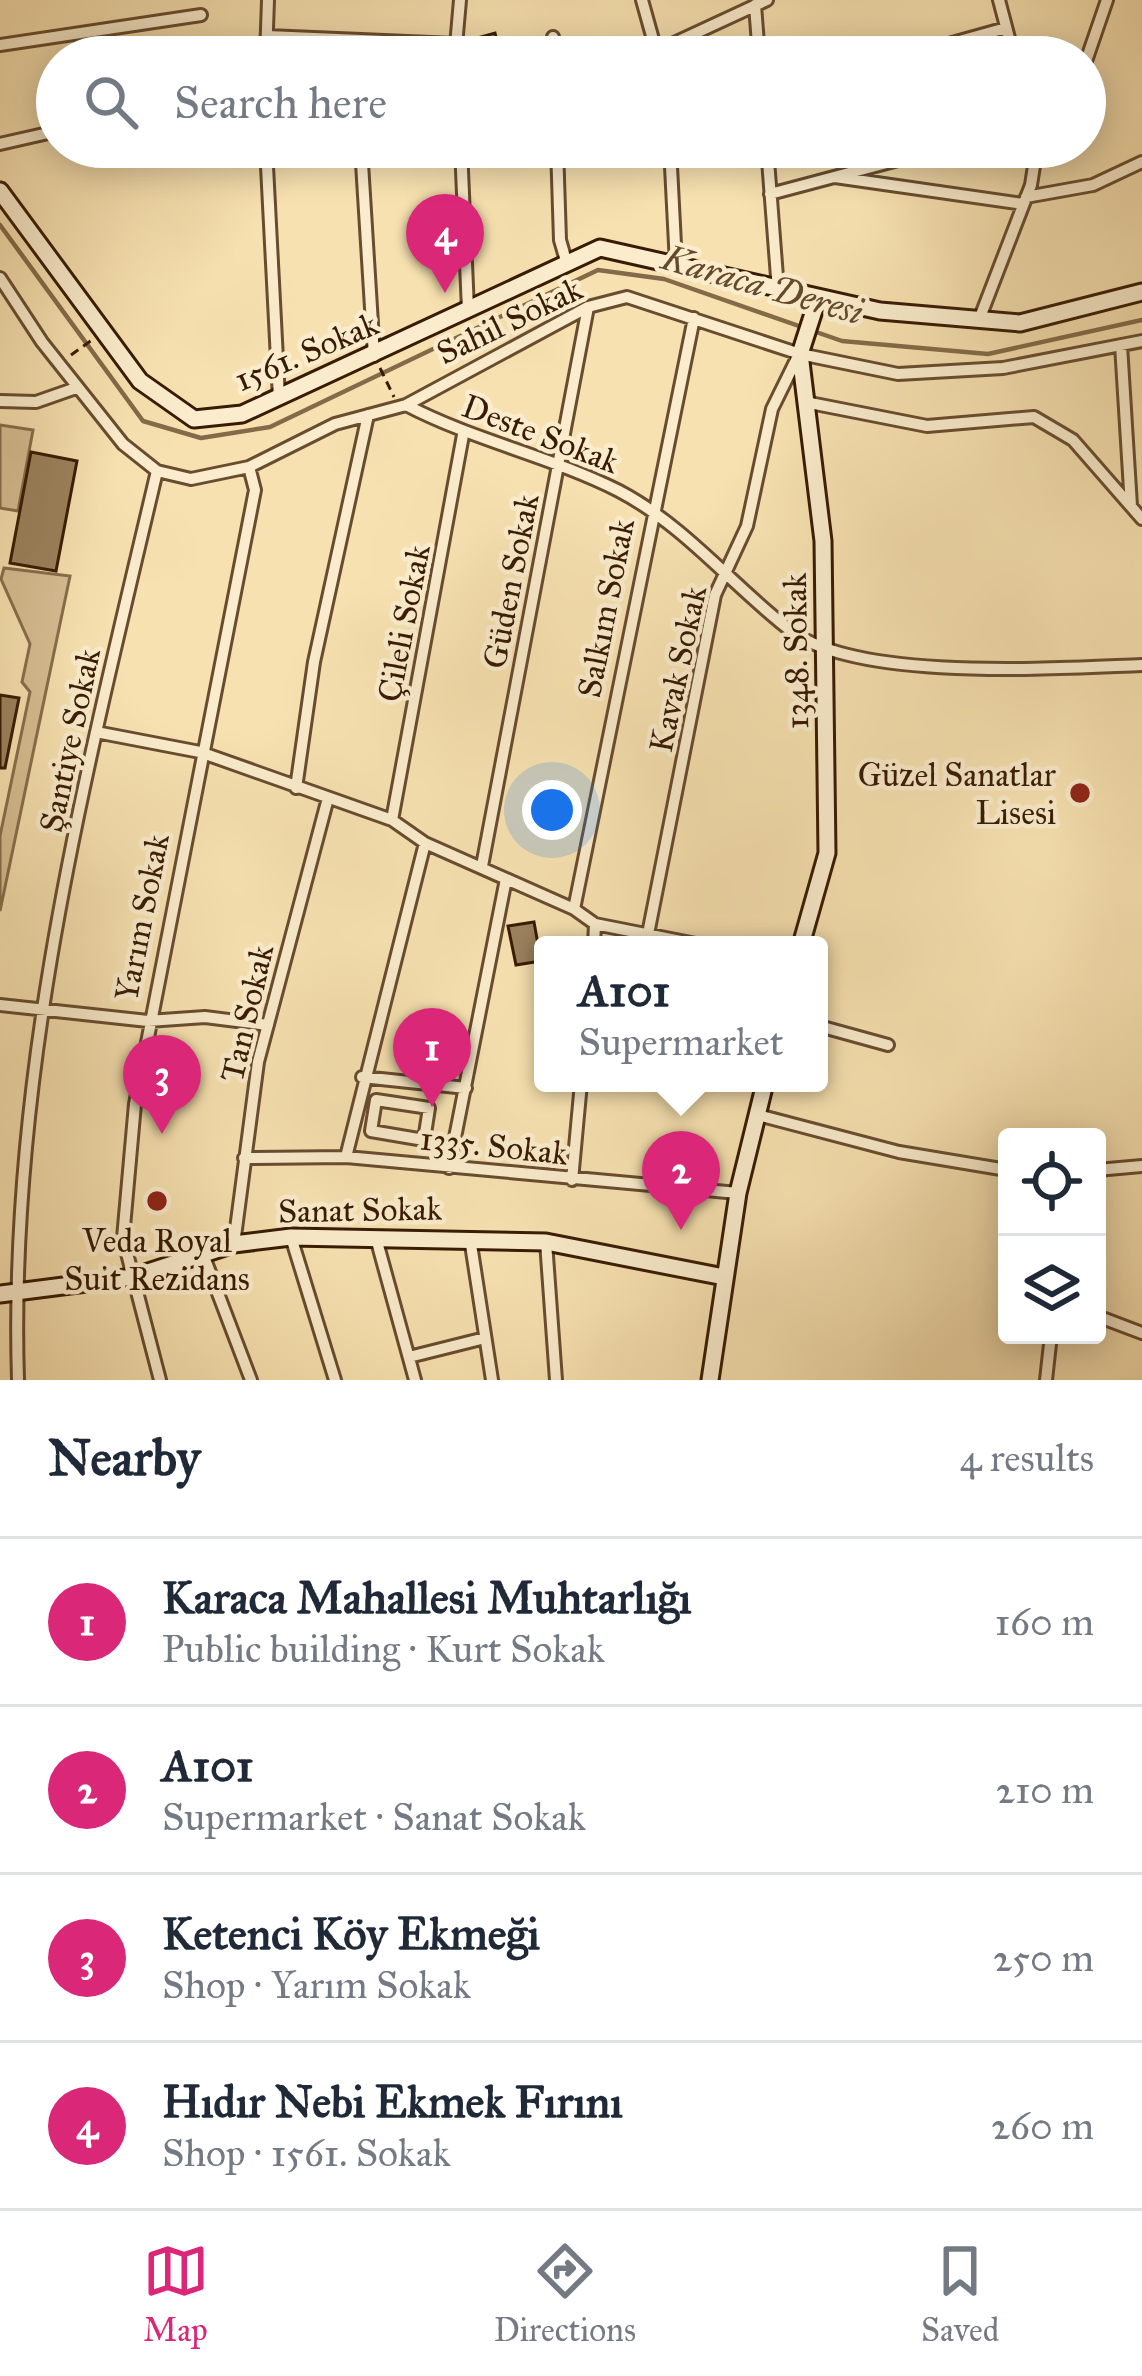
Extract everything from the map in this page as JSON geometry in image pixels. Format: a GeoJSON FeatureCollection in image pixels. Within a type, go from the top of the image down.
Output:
{"type":"FeatureCollection","features":[{"type":"Feature","properties":{"kind":"street"},"geometry":{"type":"LineString","coordinates":[[267,36],[268,0]]}},
{"type":"Feature","properties":{"kind":"street"},"geometry":{"type":"LineString","coordinates":[[456,36],[460,0]]}},
{"type":"Feature","properties":{"kind":"street"},"geometry":{"type":"LineString","coordinates":[[642,0],[652,36]]}},
{"type":"Feature","properties":{"kind":"street"},"geometry":{"type":"LineString","coordinates":[[998,0],[1008,36]]}},
{"type":"Feature","properties":{"kind":"street"},"geometry":{"type":"LineString","coordinates":[[1095,36],[1107,0]]}},
{"type":"Feature","properties":{"kind":"street"},"geometry":{"type":"LineString","coordinates":[[694,36],[761,3],[760,36]]}},
{"type":"Feature","properties":{"kind":"street"},"geometry":{"type":"LineString","coordinates":[[60,36],[201,15]]}},
{"type":"Feature","properties":{"kind":"street"},"geometry":{"type":"LineString","coordinates":[[977,36],[1006,28]]}},
{"type":"Feature","properties":{"kind":"street"},"geometry":{"type":"LineString","coordinates":[[0,45],[36,40]]}},
{"type":"Feature","properties":{"kind":"street"},"geometry":{"type":"LineString","coordinates":[[0,144],[36,136]]}},
{"type":"Feature","properties":{"kind":"street"},"geometry":{"type":"LineString","coordinates":[[836,177],[1025,200],[1093,185],[1142,162]]}},
{"type":"Feature","properties":{"kind":"street"},"geometry":{"type":"LineString","coordinates":[[267,168],[279,398]]}},
{"type":"Feature","properties":{"kind":"street"},"geometry":{"type":"LineString","coordinates":[[362,168],[374,356]]}},
{"type":"Feature","properties":{"kind":"street"},"geometry":{"type":"LineString","coordinates":[[462,168],[468,310]]}},
{"type":"Feature","properties":{"kind":"street"},"geometry":{"type":"LineString","coordinates":[[557,168],[560,240],[567,264]]}},
{"type":"Feature","properties":{"kind":"street"},"geometry":{"type":"LineString","coordinates":[[671,168],[676,264]]}},
{"type":"Feature","properties":{"kind":"street"},"geometry":{"type":"LineString","coordinates":[[768,168],[778,290]]}},
{"type":"Feature","properties":{"kind":"street"},"geometry":{"type":"LineString","coordinates":[[770,194],[869,168]]}},
{"type":"Feature","properties":{"kind":"street"},"geometry":{"type":"LineString","coordinates":[[979,320],[1033,168]]}},
{"type":"Feature","properties":{"kind":"street","name":"1561. Sokak"},"geometry":{"type":"LineString","coordinates":[[0,191],[140,381],[194,419],[242,414],[600,248],[880,311],[979,320],[1020,323],[1142,292]]}},
{"type":"Feature","properties":{"kind":"street"},"geometry":{"type":"LineString","coordinates":[[0,278],[76,388],[123,444],[158,471]]}},
{"type":"Feature","properties":{"kind":"street","name":"Sahil Sokak"},"geometry":{"type":"LineString","coordinates":[[158,471],[191,479],[249,467],[335,424],[402,406],[588,307],[628,297],[800,354],[898,374],[1003,368],[1142,341]]}},
{"type":"Feature","properties":{"kind":"street"},"geometry":{"type":"LineString","coordinates":[[800,354],[818,298]]}},
{"type":"Feature","properties":{"kind":"street","name":"Güden Sokak"},"geometry":{"type":"LineString","coordinates":[[482,866],[588,307]]}},
{"type":"Feature","properties":{"kind":"street","name":"Salkım Sokak"},"geometry":{"type":"LineString","coordinates":[[574,909],[694,318]]}},
{"type":"Feature","properties":{"kind":"street"},"geometry":{"type":"LineString","coordinates":[[1120,345],[1131,506]]}},
{"type":"Feature","properties":{"kind":"street","name":"1348. Sokak"},"geometry":{"type":"LineString","coordinates":[[800,354],[823,542],[826,853],[803,936]]}},
{"type":"Feature","properties":{"kind":"street","name":"Kavak Sokak"},"geometry":{"type":"LineString","coordinates":[[648,934],[716,595],[747,526],[772,409],[800,354]]}},
{"type":"Feature","properties":{"kind":"street"},"geometry":{"type":"LineString","coordinates":[[0,401],[36,401],[76,388]]}},
{"type":"Feature","properties":{"kind":"street"},"geometry":{"type":"LineString","coordinates":[[805,403],[927,426],[1034,417],[1073,440],[1142,519]]}},
{"type":"Feature","properties":{"kind":"street","name":"Deste Sokak"},"geometry":{"type":"LineString","coordinates":[[402,406],[463,435],[621,492],[794,634],[824,647],[898,664],[1142,665]]}},
{"type":"Feature","properties":{"kind":"street"},"geometry":{"type":"LineString","coordinates":[[296,788],[314,662],[368,415]]}},
{"type":"Feature","properties":{"kind":"street","name":"Çileli Sokak"},"geometry":{"type":"LineString","coordinates":[[392,820],[463,435]]}},
{"type":"Feature","properties":{"kind":"street","name":"Yarım Sokak"},"geometry":{"type":"LineString","coordinates":[[160,1380],[123,1238],[148,1021],[255,490],[249,467]]}},
{"type":"Feature","properties":{"kind":"street","name":"Şantiye Sokak"},"geometry":{"type":"LineString","coordinates":[[18,1380],[8,1293],[43,1011],[96,732],[158,471]]}},
{"type":"Feature","properties":{"kind":"street"},"geometry":{"type":"LineString","coordinates":[[96,732],[200,752],[392,820],[425,843],[574,909],[595,925],[658,936]]}},
{"type":"Feature","properties":{"kind":"street","name":"Tan Sokak"},"geometry":{"type":"LineString","coordinates":[[234,1244],[268,1025],[328,798]]}},
{"type":"Feature","properties":{"kind":"street"},"geometry":{"type":"LineString","coordinates":[[346,1157],[362,1077],[425,843]]}},
{"type":"Feature","properties":{"kind":"street"},"geometry":{"type":"LineString","coordinates":[[449,1168],[506,879]]}},
{"type":"Feature","properties":{"kind":"street"},"geometry":{"type":"LineString","coordinates":[[594,936],[595,925]]}},
{"type":"Feature","properties":{"kind":"street"},"geometry":{"type":"LineString","coordinates":[[0,1006],[148,1021],[205,1016],[268,1025]]}},
{"type":"Feature","properties":{"kind":"street"},"geometry":{"type":"LineString","coordinates":[[828,1028],[888,1045]]}},
{"type":"Feature","properties":{"kind":"street"},"geometry":{"type":"LineString","coordinates":[[362,1077],[466,1088]]}},
{"type":"Feature","properties":{"kind":"street"},"geometry":{"type":"LineString","coordinates":[[406,1105],[411,1082]]}},
{"type":"Feature","properties":{"kind":"street"},"geometry":{"type":"LineString","coordinates":[[572,1180],[580,1092]]}},
{"type":"Feature","properties":{"kind":"street"},"geometry":{"type":"LineString","coordinates":[[710,1380],[738,1193],[764,1092]]}},
{"type":"Feature","properties":{"kind":"street"},"geometry":{"type":"LineString","coordinates":[[376,1100],[406,1105],[430,1108],[424,1140],[370,1132],[376,1100]]}},
{"type":"Feature","properties":{"kind":"street"},"geometry":{"type":"LineString","coordinates":[[356,1111],[374,1114]]}},
{"type":"Feature","properties":{"kind":"street"},"geometry":{"type":"LineString","coordinates":[[758,1115],[899,1152],[998,1168]]}},
{"type":"Feature","properties":{"kind":"street"},"geometry":{"type":"LineString","coordinates":[[427,1124],[458,1127]]}},
{"type":"Feature","properties":{"kind":"street"},"geometry":{"type":"LineString","coordinates":[[394,1162],[399,1136]]}},
{"type":"Feature","properties":{"kind":"street","name":"1335. Sokak"},"geometry":{"type":"LineString","coordinates":[[244,1159],[346,1157],[738,1193]]}},
{"type":"Feature","properties":{"kind":"street"},"geometry":{"type":"LineString","coordinates":[[1106,1169],[1142,1166]]}},
{"type":"Feature","properties":{"kind":"street"},"geometry":{"type":"LineString","coordinates":[[291,1237],[335,1380]]}},
{"type":"Feature","properties":{"kind":"street","name":"Sanat Sokak"},"geometry":{"type":"LineString","coordinates":[[8,1293],[133,1276],[234,1244],[291,1237],[546,1242],[724,1277]]}},
{"type":"Feature","properties":{"kind":"street"},"geometry":{"type":"LineString","coordinates":[[376,1238],[415,1380]]}},
{"type":"Feature","properties":{"kind":"street"},"geometry":{"type":"LineString","coordinates":[[470,1238],[492,1380]]}},
{"type":"Feature","properties":{"kind":"street"},"geometry":{"type":"LineString","coordinates":[[546,1242],[556,1380]]}},
{"type":"Feature","properties":{"kind":"street"},"geometry":{"type":"LineString","coordinates":[[203,1253],[250,1380]]}},
{"type":"Feature","properties":{"kind":"street"},"geometry":{"type":"LineString","coordinates":[[1106,1319],[1142,1333]]}},
{"type":"Feature","properties":{"kind":"street"},"geometry":{"type":"LineString","coordinates":[[409,1357],[485,1338]]}},
{"type":"Feature","properties":{"kind":"street"},"geometry":{"type":"LineString","coordinates":[[1046,1380],[1050,1344]]}},
{"type":"Feature","properties":{"kind":"path"},"geometry":{"type":"LineString","coordinates":[[58,364],[104,332]]}},
{"type":"Feature","properties":{"kind":"path"},"geometry":{"type":"LineString","coordinates":[[374,356],[402,406]]}},
{"type":"Feature","properties":{"kind":"shaded area"},"geometry":{"type":"Polygon","coordinates":[[[0,425],[33,430],[18,511],[0,508],[0,425]]]}},
{"type":"Feature","properties":{"kind":"shaded area"},"geometry":{"type":"Polygon","coordinates":[[[4,568],[70,576],[0,911],[0,836],[30,692],[22,682],[30,644],[1,579],[4,568]]]}},
{"type":"Feature","properties":{"kind":"building"},"geometry":{"type":"Polygon","coordinates":[[[31,452],[77,461],[56,571],[10,563],[31,452]]]}},
{"type":"Feature","properties":{"kind":"building"},"geometry":{"type":"Polygon","coordinates":[[[0,695],[19,698],[5,768],[0,768],[0,695]]]}},
{"type":"Feature","properties":{"kind":"building"},"geometry":{"type":"Polygon","coordinates":[[[534,922],[534,962],[516,965],[508,926],[534,922]]]}},
{"type":"Feature","properties":{"kind":"waterway","name":"Karaca Deresi"},"geometry":{"type":"LineString","coordinates":[[0,225],[143,421],[201,438],[270,427],[598,270],[664,279],[842,341],[988,354],[1142,320]]}},
{"type":"Feature","properties":{"kind":"place","name":"Hıdır Nebi Ekmek Fırını"},"geometry":{"type":"Point","coordinates":[445,293]}},
{"type":"Feature","properties":{"kind":"place","name":"Güzel Sanatlar Lisesi"},"geometry":{"type":"Point","coordinates":[1080,793]}},
{"type":"Feature","properties":{"kind":"place","name":"Karaca Mahallesi Muhtarlığı"},"geometry":{"type":"Point","coordinates":[432,1107]}},
{"type":"Feature","properties":{"kind":"place","name":"Ketenci Köy Ekmeği"},"geometry":{"type":"Point","coordinates":[162,1134]}},
{"type":"Feature","properties":{"kind":"place","name":"Veda Royal Suit Rezidans"},"geometry":{"type":"Point","coordinates":[157,1201]}},
{"type":"Feature","properties":{"kind":"place","name":"A101"},"geometry":{"type":"Point","coordinates":[681,1230]}}]}
